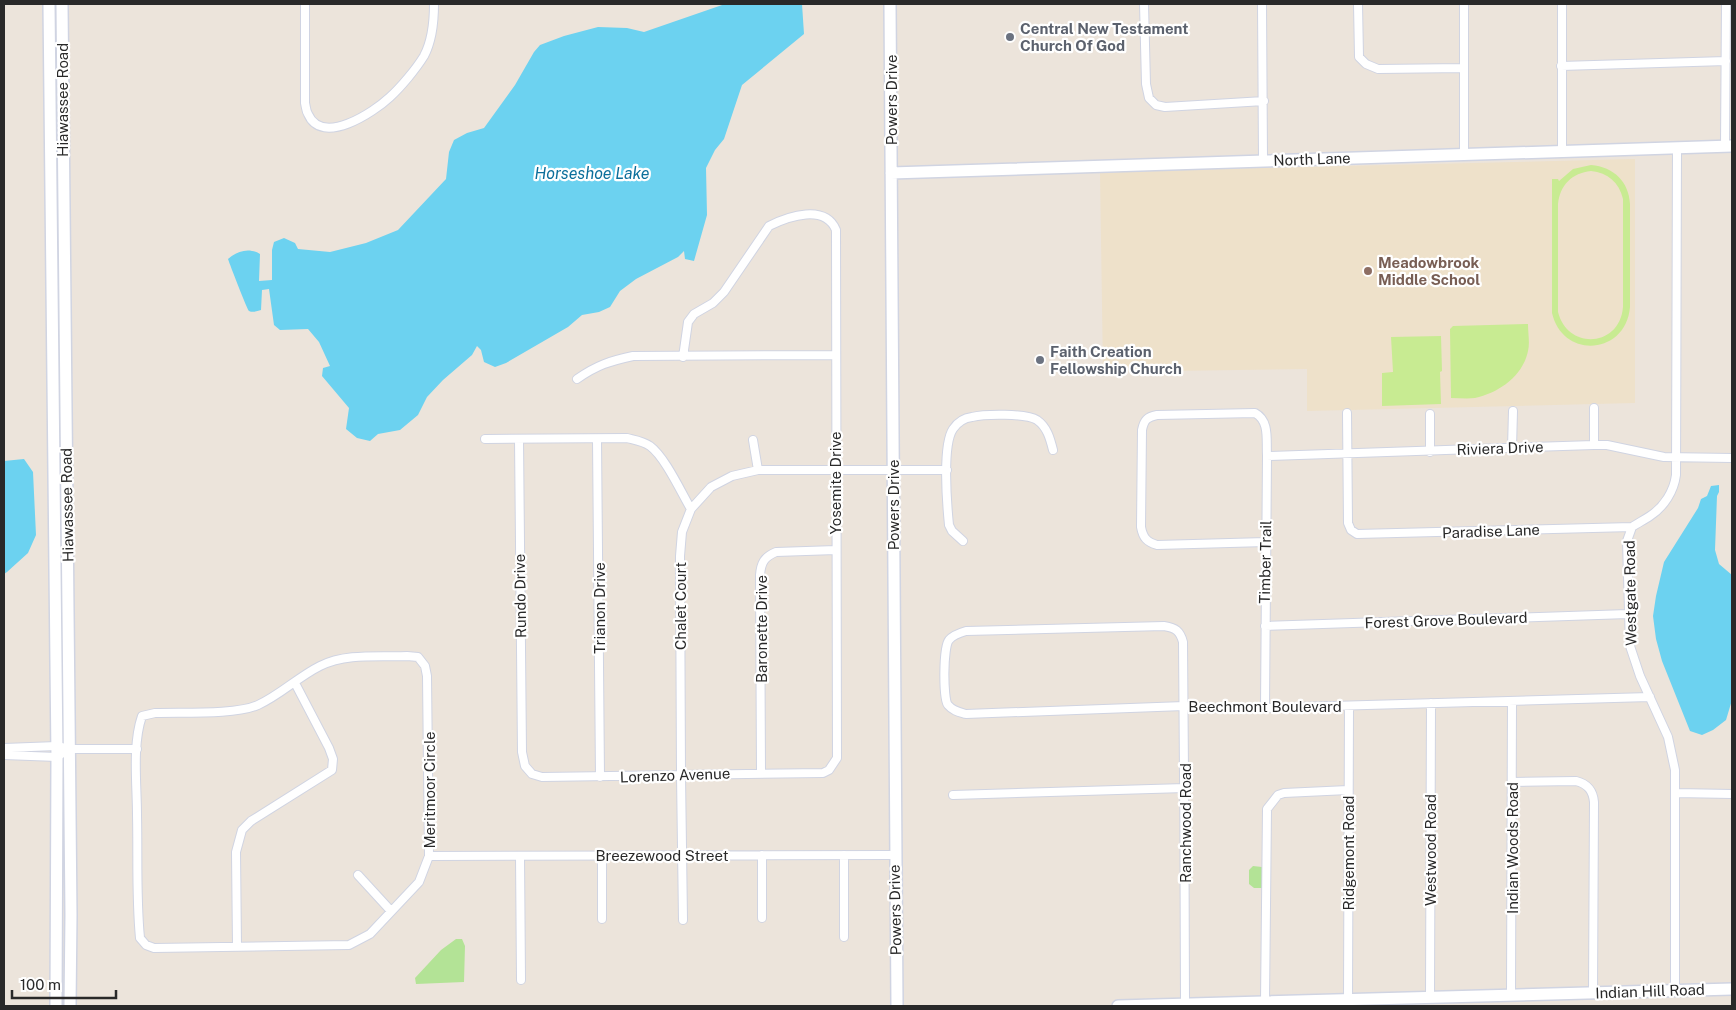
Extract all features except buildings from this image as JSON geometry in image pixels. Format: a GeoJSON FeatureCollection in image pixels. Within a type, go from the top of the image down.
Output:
{"type":"FeatureCollection","features":[{"type":"Feature","properties":{"kind":"street","name":"Hiawassee Road"},"geometry":{"type":"LineString","coordinates":[[49,4],[57,751],[56,1006]]}},
{"type":"Feature","properties":{"kind":"street","name":"Hiawassee Road"},"geometry":{"type":"LineString","coordinates":[[62,4],[70,749],[70,1006]]}},
{"type":"Feature","properties":{"kind":"street"},"geometry":{"type":"LineString","coordinates":[[305,4],[305,103],[308,115],[315,123],[324,127],[337,127],[352,123],[370,113],[390,97],[418,65],[425,54],[432,28],[434,4]]}},
{"type":"Feature","properties":{"kind":"street","name":"Powers Drive"},"geometry":{"type":"LineString","coordinates":[[890,4],[897,1006]]}},
{"type":"Feature","properties":{"kind":"street"},"geometry":{"type":"LineString","coordinates":[[1144,4],[1146,84],[1149,98],[1156,105],[1165,107],[1264,101]]}},
{"type":"Feature","properties":{"kind":"street"},"geometry":{"type":"LineString","coordinates":[[1262,4],[1263,160]]}},
{"type":"Feature","properties":{"kind":"street"},"geometry":{"type":"LineString","coordinates":[[1358,4],[1359,57],[1366,64],[1378,69],[1464,68]]}},
{"type":"Feature","properties":{"kind":"street"},"geometry":{"type":"LineString","coordinates":[[1464,4],[1464,154]]}},
{"type":"Feature","properties":{"kind":"street"},"geometry":{"type":"LineString","coordinates":[[1562,4],[1562,152]]}},
{"type":"Feature","properties":{"kind":"street"},"geometry":{"type":"LineString","coordinates":[[1726,4],[1729,146]]}},
{"type":"Feature","properties":{"kind":"street"},"geometry":{"type":"LineString","coordinates":[[1561,66],[1726,61]]}},
{"type":"Feature","properties":{"kind":"street","name":"North Lane"},"geometry":{"type":"LineString","coordinates":[[891,173],[1729,146]]}},
{"type":"Feature","properties":{"kind":"street","name":"Westgate Road"},"geometry":{"type":"LineString","coordinates":[[1675,991],[1675,770],[1671,746],[1662,722],[1633,659],[1628,614],[1628,542],[1632,527],[1650,517],[1666,501],[1676,479],[1677,147]]}},
{"type":"Feature","properties":{"kind":"street"},"geometry":{"type":"LineString","coordinates":[[51,199],[63,199]]}},
{"type":"Feature","properties":{"kind":"street","name":"Yosemite Drive"},"geometry":{"type":"LineString","coordinates":[[683,356],[688,322],[694,314],[713,303],[724,292],[769,226],[780,220],[802,215],[822,214],[832,221],[836,230],[837,758]]}},
{"type":"Feature","properties":{"kind":"street"},"geometry":{"type":"LineString","coordinates":[[52,291],[64,290]]}},
{"type":"Feature","properties":{"kind":"street"},"geometry":{"type":"LineString","coordinates":[[577,379],[605,362],[633,356],[835,355]]}},
{"type":"Feature","properties":{"kind":"street"},"geometry":{"type":"LineString","coordinates":[[1594,408],[1594,445]]}},
{"type":"Feature","properties":{"kind":"street"},"geometry":{"type":"LineString","coordinates":[[1512,411],[1512,448]]}},
{"type":"Feature","properties":{"kind":"street","name":"Timber Trail"},"geometry":{"type":"LineString","coordinates":[[1265,708],[1266,542],[1266,423],[1261,416],[1255,413],[1157,415],[1149,417],[1144,422],[1142,430],[1141,527],[1143,536],[1150,543],[1157,544],[1266,542]]}},
{"type":"Feature","properties":{"kind":"street"},"geometry":{"type":"LineString","coordinates":[[1347,413],[1348,453]]}},
{"type":"Feature","properties":{"kind":"street"},"geometry":{"type":"LineString","coordinates":[[1430,414],[1430,452]]}},
{"type":"Feature","properties":{"kind":"street"},"geometry":{"type":"LineString","coordinates":[[963,541],[952,531],[949,525],[948,439],[953,429],[961,421],[972,416],[1018,415],[1035,419],[1044,426],[1053,450]]}},
{"type":"Feature","properties":{"kind":"street"},"geometry":{"type":"LineString","coordinates":[[485,439],[627,438],[638,440],[649,446],[660,456],[691,509]]}},
{"type":"Feature","properties":{"kind":"street","name":"Rundo Drive"},"geometry":{"type":"LineString","coordinates":[[518,439],[522,752]]}},
{"type":"Feature","properties":{"kind":"street","name":"Trianon Drive"},"geometry":{"type":"LineString","coordinates":[[597,439],[600,777]]}},
{"type":"Feature","properties":{"kind":"street"},"geometry":{"type":"LineString","coordinates":[[754,440],[758,470]]}},
{"type":"Feature","properties":{"kind":"street","name":"Riviera Drive"},"geometry":{"type":"LineString","coordinates":[[1266,456],[1608,445],[1657,456],[1676,458],[1732,458]]}},
{"type":"Feature","properties":{"kind":"street","name":"Paradise Lane"},"geometry":{"type":"LineString","coordinates":[[1348,453],[1348,518],[1351,530],[1362,535],[1632,527]]}},
{"type":"Feature","properties":{"kind":"street","name":"Chalet Court"},"geometry":{"type":"LineString","coordinates":[[683,920],[680,556],[682,532],[691,509],[711,487],[732,476],[758,470],[947,470]]}},
{"type":"Feature","properties":{"kind":"street","name":"Baronette Drive"},"geometry":{"type":"LineString","coordinates":[[761,773],[761,564],[767,556],[776,552],[836,550]]}},
{"type":"Feature","properties":{"kind":"street"},"geometry":{"type":"LineString","coordinates":[[55,604],[68,603]]}},
{"type":"Feature","properties":{"kind":"street","name":"Forest Grove Boulevard"},"geometry":{"type":"LineString","coordinates":[[1265,626],[1628,614]]}},
{"type":"Feature","properties":{"kind":"street","name":"Ranchwood Road"},"geometry":{"type":"LineString","coordinates":[[945,671],[945,649],[948,641],[955,634],[966,631],[1164,626],[1174,627],[1181,633],[1183,642],[1185,788],[1184,1004]]}},
{"type":"Feature","properties":{"kind":"street","name":"Meritmoor Circle"},"geometry":{"type":"LineString","coordinates":[[407,656],[418,658],[425,666],[428,676],[429,856],[426,868],[419,882],[370,934],[349,945],[154,948],[146,945],[140,938],[137,748],[142,716],[155,713],[238,710],[258,705],[318,667],[332,661],[348,658],[407,656]]}},
{"type":"Feature","properties":{"kind":"street","name":"Beechmont Boulevard"},"geometry":{"type":"LineString","coordinates":[[945,671],[945,696],[947,704],[954,710],[966,714],[1184,706],[1230,709],[1650,697]]}},
{"type":"Feature","properties":{"kind":"street"},"geometry":{"type":"LineString","coordinates":[[237,947],[236,852],[242,830],[251,821],[332,770],[333,759],[329,748],[295,683]]}},
{"type":"Feature","properties":{"kind":"street","name":"Indian Woods Road"},"geometry":{"type":"LineString","coordinates":[[1511,995],[1512,701]]}},
{"type":"Feature","properties":{"kind":"street","name":"Westwood Road"},"geometry":{"type":"LineString","coordinates":[[1430,703],[1430,998]]}},
{"type":"Feature","properties":{"kind":"street","name":"Ridgemont Road"},"geometry":{"type":"LineString","coordinates":[[1349,706],[1348,790],[1355,1002]]}},
{"type":"Feature","properties":{"kind":"street"},"geometry":{"type":"LineString","coordinates":[[4,748],[57,751]]}},
{"type":"Feature","properties":{"kind":"street"},"geometry":{"type":"LineString","coordinates":[[4,755],[70,749],[137,748]]}},
{"type":"Feature","properties":{"kind":"street","name":"Lorenzo Avenue"},"geometry":{"type":"LineString","coordinates":[[522,752],[525,766],[532,774],[542,777],[823,773],[829,770],[837,758]]}},
{"type":"Feature","properties":{"kind":"street"},"geometry":{"type":"LineString","coordinates":[[1512,782],[1576,781],[1589,787],[1592,793],[1594,802],[1593,993]]}},
{"type":"Feature","properties":{"kind":"street"},"geometry":{"type":"LineString","coordinates":[[953,796],[1185,788]]}},
{"type":"Feature","properties":{"kind":"street"},"geometry":{"type":"LineString","coordinates":[[1259,1004],[1266,809],[1278,796],[1284,793],[1348,790]]}},
{"type":"Feature","properties":{"kind":"street"},"geometry":{"type":"LineString","coordinates":[[1676,793],[1732,794]]}},
{"type":"Feature","properties":{"kind":"street"},"geometry":{"type":"LineString","coordinates":[[602,855],[602,919]]}},
{"type":"Feature","properties":{"kind":"street"},"geometry":{"type":"LineString","coordinates":[[762,855],[762,918]]}},
{"type":"Feature","properties":{"kind":"street"},"geometry":{"type":"LineString","coordinates":[[844,855],[844,937]]}},
{"type":"Feature","properties":{"kind":"street","name":"Breezewood Street"},"geometry":{"type":"LineString","coordinates":[[429,856],[895,855]]}},
{"type":"Feature","properties":{"kind":"street"},"geometry":{"type":"LineString","coordinates":[[520,856],[521,980]]}},
{"type":"Feature","properties":{"kind":"street"},"geometry":{"type":"LineString","coordinates":[[358,875],[391,911]]}},
{"type":"Feature","properties":{"kind":"street","name":"Indian Hill Road"},"geometry":{"type":"LineString","coordinates":[[1118,1006],[1355,1002],[1511,995],[1732,989]]}},
{"type":"Feature","properties":{"kind":"shaded area","name":"Meadowbrook Middle School"},"geometry":{"type":"Polygon","coordinates":[[[1635,159],[1635,403],[1307,411],[1307,369],[1103,372],[1100,172],[1635,159]]]}},
{"type":"Feature","properties":{"kind":"green space"},"geometry":{"type":"Polygon","coordinates":[[[1591,165],[1613,172],[1627,189],[1630,204],[1630,307],[1626,323],[1618,335],[1594,346],[1580,344],[1568,339],[1558,328],[1552,313],[1552,179],[1558,179],[1559,181],[1573,169],[1591,165]],[[1584,172],[1568,181],[1561,191],[1558,204],[1558,312],[1564,325],[1572,333],[1582,338],[1593,339],[1604,336],[1613,330],[1620,320],[1623,307],[1623,199],[1616,183],[1608,176],[1597,172],[1584,172]]]}},
{"type":"Feature","properties":{"kind":"green space"},"geometry":{"type":"Polygon","coordinates":[[[1528,324],[1528,351],[1521,368],[1509,382],[1484,396],[1451,398],[1450,329],[1453,326],[1528,324]]]}},
{"type":"Feature","properties":{"kind":"green space"},"geometry":{"type":"Polygon","coordinates":[[[1441,336],[1441,404],[1382,406],[1382,373],[1393,372],[1391,337],[1441,336]]]}},
{"type":"Feature","properties":{"kind":"green space"},"geometry":{"type":"Polygon","coordinates":[[[1253,866],[1262,867],[1262,888],[1254,888],[1249,884],[1249,870],[1253,866]]]}},
{"type":"Feature","properties":{"kind":"green space"},"geometry":{"type":"Polygon","coordinates":[[[456,939],[462,939],[465,946],[464,982],[416,984],[415,978],[441,950],[456,939]]]}},
{"type":"Feature","properties":{"kind":"water","name":"Horseshoe Lake"},"geometry":{"type":"Polygon","coordinates":[[[725,4],[802,4],[804,34],[742,85],[724,139],[715,150],[706,168],[707,215],[694,261],[685,259],[684,251],[678,257],[636,279],[620,291],[610,307],[599,312],[582,315],[568,327],[506,363],[495,367],[484,362],[481,350],[477,346],[472,355],[443,380],[427,397],[418,415],[400,430],[378,434],[370,441],[357,438],[346,429],[349,408],[322,376],[323,368],[330,366],[319,342],[308,329],[280,330],[274,325],[269,289],[262,290],[261,310],[249,311],[228,259],[235,254],[247,250],[256,252],[260,254],[259,281],[272,280],[272,250],[274,242],[284,238],[295,243],[298,249],[330,252],[366,243],[398,230],[446,179],[449,152],[454,140],[467,133],[484,128],[515,85],[540,45],[598,27],[627,28],[644,32],[725,4]]]}},
{"type":"Feature","properties":{"kind":"water"},"geometry":{"type":"Polygon","coordinates":[[[24,459],[33,472],[36,535],[28,553],[4,574],[4,461],[24,459]]]}},
{"type":"Feature","properties":{"kind":"water"},"geometry":{"type":"Polygon","coordinates":[[[1719,485],[1715,550],[1719,564],[1732,575],[1732,700],[1726,720],[1713,730],[1702,735],[1690,731],[1662,661],[1656,639],[1653,616],[1664,562],[1698,508],[1701,499],[1707,496],[1711,486],[1719,485]]]}},
{"type":"Feature","properties":{"kind":"place","name":"Central New Testament Church Of God"},"geometry":{"type":"Point","coordinates":[1010,37]}},
{"type":"Feature","properties":{"kind":"place","name":"Meadowbrook Middle School"},"geometry":{"type":"Point","coordinates":[1368,271]}},
{"type":"Feature","properties":{"kind":"place","name":"Faith Creation Fellowship Church"},"geometry":{"type":"Point","coordinates":[1040,360]}}]}
